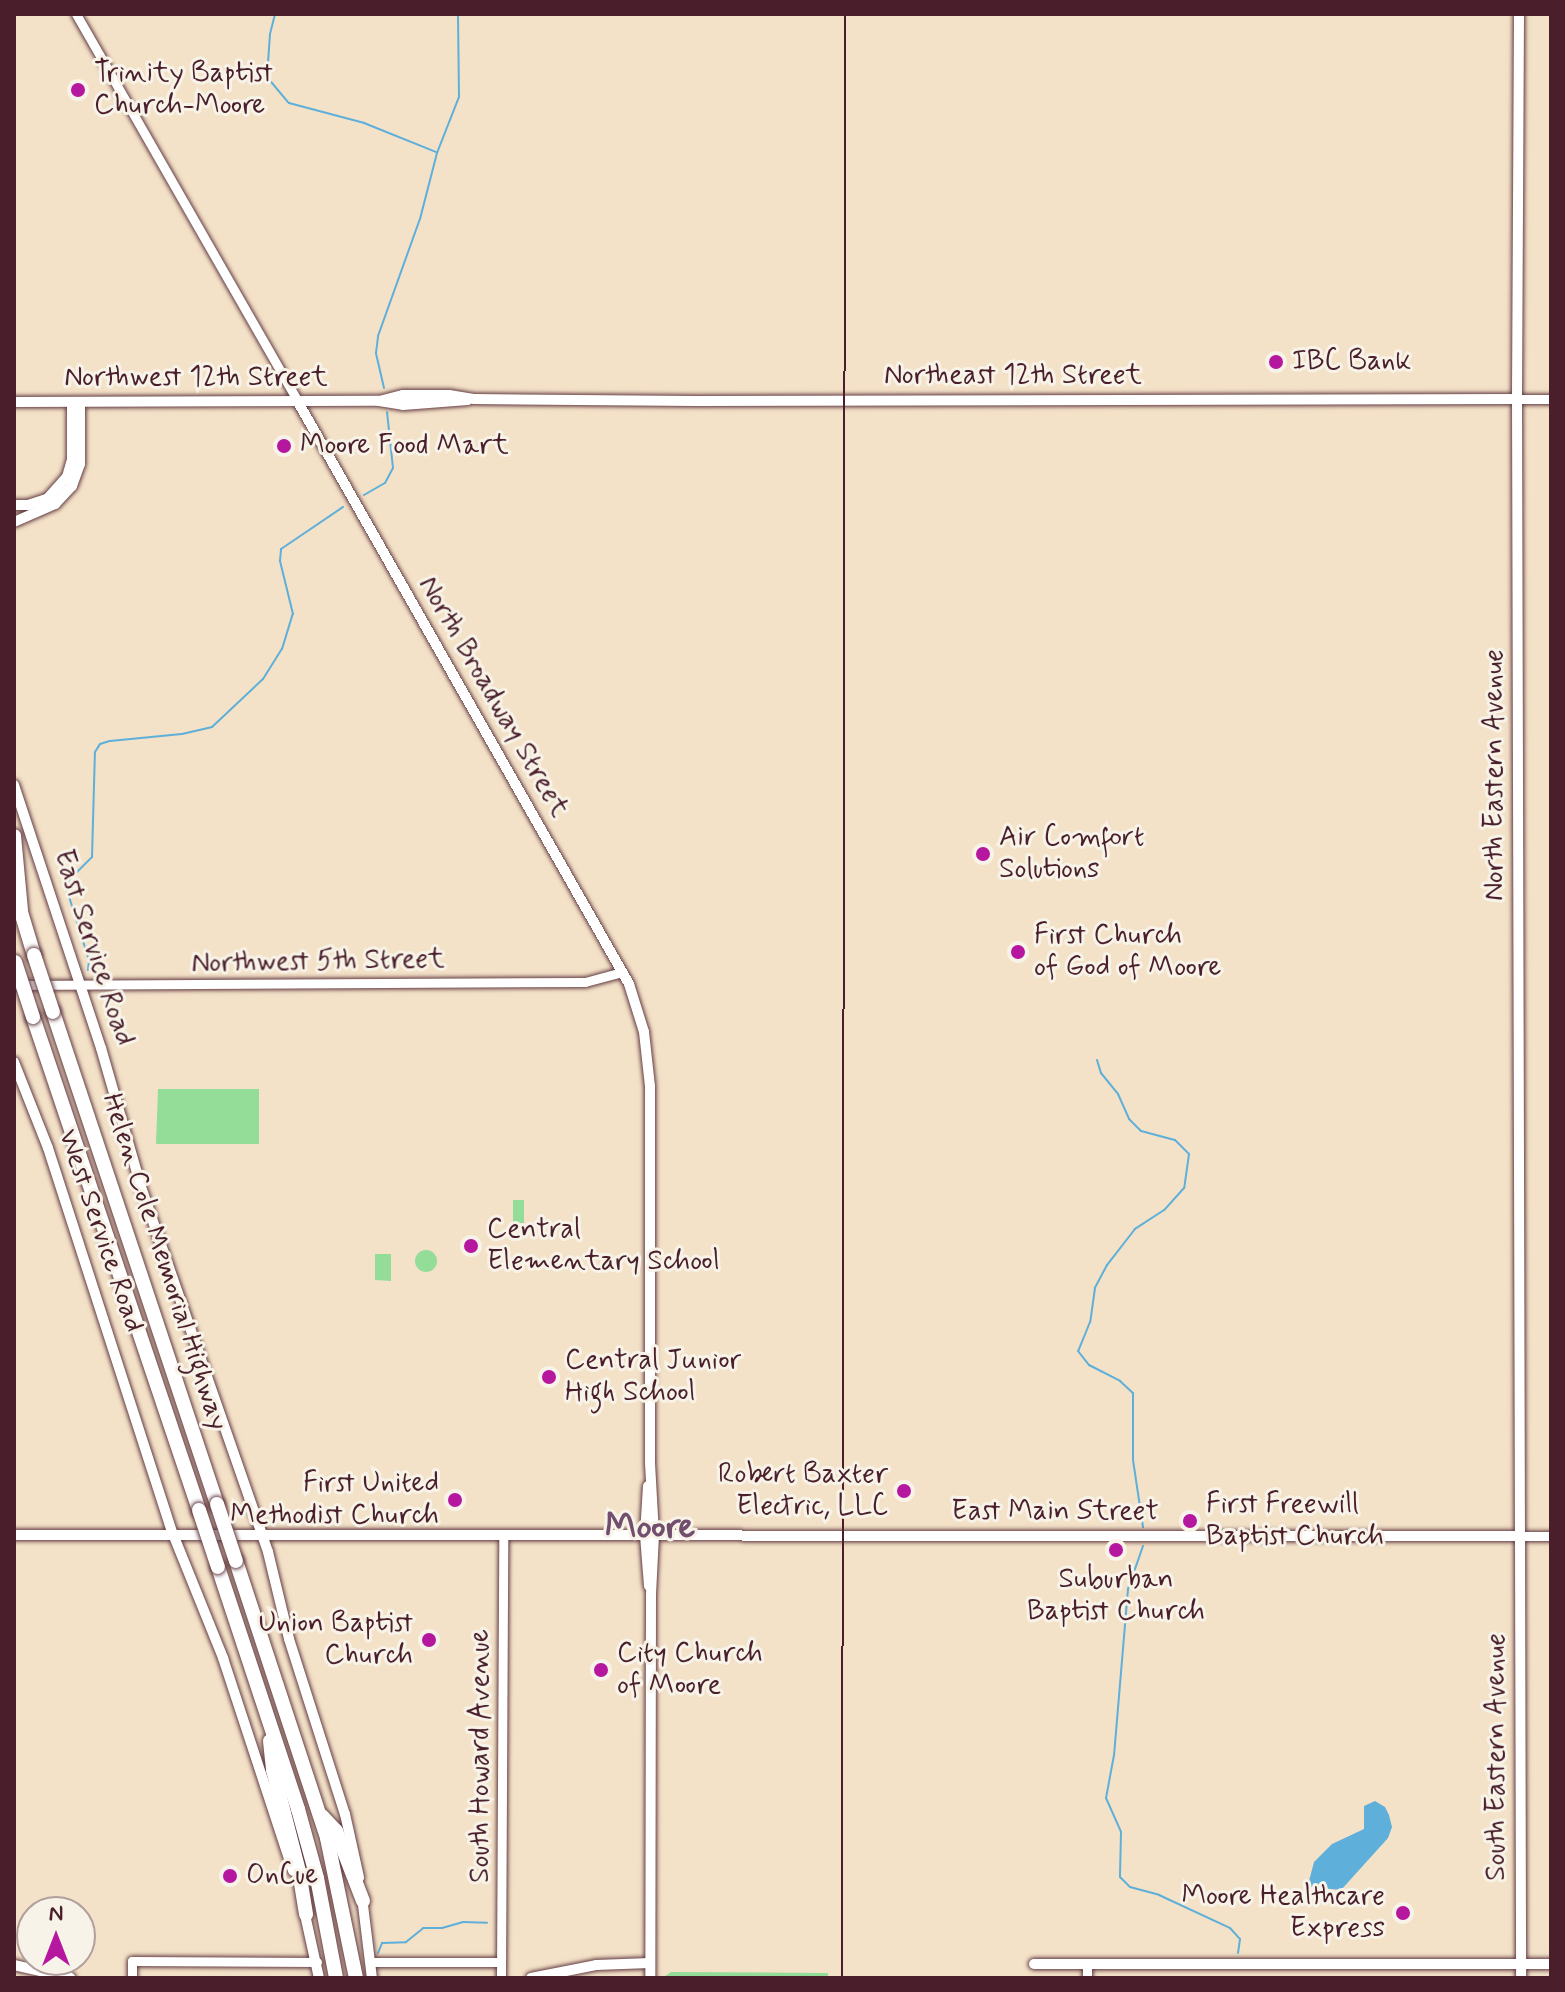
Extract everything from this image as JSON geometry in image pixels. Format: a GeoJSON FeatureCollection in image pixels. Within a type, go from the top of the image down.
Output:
{"type":"FeatureCollection","features":[{"type":"Feature","properties":{"kind":"highway"},"geometry":{"type":"LineString","coordinates":[[14,836],[21,910]]}},
{"type":"Feature","properties":{"kind":"highway","name":"Helen Cole Memorial Highway"},"geometry":{"type":"LineString","coordinates":[[14,885],[34,955],[320,1813],[336,1873],[356,1978]]}},
{"type":"Feature","properties":{"kind":"highway","name":"Helen Cole Memorial Highway"},"geometry":{"type":"LineString","coordinates":[[15,960],[267,1713],[317,1878],[336,1978]]}},
{"type":"Feature","properties":{"kind":"highway"},"geometry":{"type":"LineString","coordinates":[[267,1713],[273,1770],[299,1871],[306,1914]]}},
{"type":"Feature","properties":{"kind":"highway"},"geometry":{"type":"LineString","coordinates":[[320,1813],[336,1831],[363,1901]]}},
{"type":"Feature","properties":{"kind":"main road","name":"North Eastern Avenue"},"geometry":{"type":"LineString","coordinates":[[1519,14],[1520,1536]]}},
{"type":"Feature","properties":{"kind":"main road","name":"Northeast 12th Street"},"geometry":{"type":"LineString","coordinates":[[379,401],[403,405],[431,400],[474,399],[1517,399]]}},
{"type":"Feature","properties":{"kind":"main road","name":"Northwest 12th Street"},"geometry":{"type":"LineString","coordinates":[[14,402],[379,401]]}},
{"type":"Feature","properties":{"kind":"main road"},"geometry":{"type":"LineString","coordinates":[[14,505],[28,505],[47,499],[67,477],[76,402]]}},
{"type":"Feature","properties":{"kind":"main road"},"geometry":{"type":"LineString","coordinates":[[14,522],[55,504],[72,486],[80,464],[76,402]]}},
{"type":"Feature","properties":{"kind":"main road","name":"North Broadway Street"},"geometry":{"type":"LineString","coordinates":[[298,402],[622,972],[638,1008],[650,1069],[650,1978]]}},
{"type":"Feature","properties":{"kind":"main road","name":"East Service Road"},"geometry":{"type":"LineString","coordinates":[[14,785],[81,986],[141,1187],[262,1535],[289,1639],[345,1814],[363,1901],[372,1978]]}},
{"type":"Feature","properties":{"kind":"main road","name":"West Service Road"},"geometry":{"type":"LineString","coordinates":[[14,1062],[48,1148],[173,1534],[223,1658],[306,1914],[319,1978]]}},
{"type":"Feature","properties":{"kind":"main road","name":"East Main Street"},"geometry":{"type":"LineString","coordinates":[[14,1535],[1520,1536]]}},
{"type":"Feature","properties":{"kind":"main road","name":"South Eastern Avenue"},"geometry":{"type":"LineString","coordinates":[[1520,1536],[1521,1978]]}},
{"type":"Feature","properties":{"kind":"main road"},"geometry":{"type":"LineString","coordinates":[[531,1978],[593,1965],[650,1963]]}},
{"type":"Feature","properties":{"kind":"main road"},"geometry":{"type":"LineString","coordinates":[[1034,1964],[1551,1964]]}},
{"type":"Feature","properties":{"kind":"main road"},"geometry":{"type":"LineString","coordinates":[[14,1965],[71,1978]]}},
{"type":"Feature","properties":{"kind":"street","name":"North Broadway Street"},"geometry":{"type":"LineString","coordinates":[[76,14],[298,402]]}},
{"type":"Feature","properties":{"kind":"street","name":"Northeast 12th Street"},"geometry":{"type":"LineString","coordinates":[[1517,399],[1551,399]]}},
{"type":"Feature","properties":{"kind":"street","name":"Northwest 5th Street"},"geometry":{"type":"LineString","coordinates":[[14,985],[585,982],[622,972]]}},
{"type":"Feature","properties":{"kind":"street","name":"South Howard Avenue"},"geometry":{"type":"LineString","coordinates":[[501,1978],[503,1535]]}},
{"type":"Feature","properties":{"kind":"street","name":"East Main Street"},"geometry":{"type":"LineString","coordinates":[[1520,1536],[1551,1536]]}},
{"type":"Feature","properties":{"kind":"street"},"geometry":{"type":"LineString","coordinates":[[132,1978],[132,1961],[317,1962]]}},
{"type":"Feature","properties":{"kind":"street"},"geometry":{"type":"LineString","coordinates":[[371,1962],[501,1962]]}},
{"type":"Feature","properties":{"kind":"street"},"geometry":{"type":"LineString","coordinates":[[1087,1965],[1087,1978]]}},
{"type":"Feature","properties":{"kind":"green space"},"geometry":{"type":"Polygon","coordinates":[[[158,1089],[259,1089],[259,1144],[156,1144],[158,1089]]]}},
{"type":"Feature","properties":{"kind":"green space"},"geometry":{"type":"Polygon","coordinates":[[[513,1200],[524,1200],[524,1223],[513,1223],[513,1200]]]}},
{"type":"Feature","properties":{"kind":"green space"},"geometry":{"type":"Polygon","coordinates":[[[426,1250],[434,1253],[437,1261],[434,1269],[426,1272],[418,1269],[415,1261],[418,1253],[426,1250]]]}},
{"type":"Feature","properties":{"kind":"green space"},"geometry":{"type":"Polygon","coordinates":[[[375,1254],[391,1254],[391,1281],[375,1280],[375,1254]]]}},
{"type":"Feature","properties":{"kind":"green space"},"geometry":{"type":"Polygon","coordinates":[[[671,1972],[828,1973],[828,1978],[662,1978],[671,1972]]]}},
{"type":"Feature","properties":{"kind":"water"},"geometry":{"type":"Polygon","coordinates":[[[1375,1801],[1385,1807],[1389,1815],[1392,1827],[1388,1838],[1341,1890],[1311,1887],[1309,1881],[1314,1862],[1332,1844],[1364,1829],[1364,1806],[1375,1801]]]}},
{"type":"Feature","properties":{"kind":"waterway"},"geometry":{"type":"LineString","coordinates":[[275,14],[270,34],[267,77],[289,103],[364,123],[436,152]]}},
{"type":"Feature","properties":{"kind":"waterway"},"geometry":{"type":"LineString","coordinates":[[384,388],[376,353],[378,336],[420,219],[437,153],[459,97],[458,14]]}},
{"type":"Feature","properties":{"kind":"waterway"},"geometry":{"type":"LineString","coordinates":[[364,495],[385,483],[393,468],[387,412]]}},
{"type":"Feature","properties":{"kind":"waterway"},"geometry":{"type":"LineString","coordinates":[[88,970],[89,960],[65,884],[92,857],[95,752],[100,744],[110,741],[182,734],[212,727],[263,679],[282,649],[293,614],[280,561],[281,549],[343,507]]}},
{"type":"Feature","properties":{"kind":"waterway"},"geometry":{"type":"LineString","coordinates":[[1097,1060],[1101,1073],[1118,1094],[1129,1119],[1141,1131],[1175,1140],[1189,1154],[1184,1188],[1164,1210],[1135,1229],[1107,1265],[1095,1288],[1090,1322],[1078,1351],[1089,1365],[1120,1381],[1133,1393],[1133,1460],[1143,1527]]}},
{"type":"Feature","properties":{"kind":"waterway"},"geometry":{"type":"LineString","coordinates":[[1143,1546],[1128,1589],[1114,1755],[1106,1798],[1121,1832],[1120,1877],[1130,1887],[1159,1895],[1230,1928],[1240,1939],[1238,1953]]}},
{"type":"Feature","properties":{"kind":"waterway"},"geometry":{"type":"LineString","coordinates":[[378,1953],[382,1943],[406,1942],[423,1928],[442,1928],[463,1922],[487,1923]]}},
{"type":"Feature","properties":{"kind":"railway"},"geometry":{"type":"LineString","coordinates":[[842,1978],[845,14]]}},
{"type":"Feature","properties":{"kind":"place","name":"Trinity Baptist Church-Moore"},"geometry":{"type":"Point","coordinates":[78,90]}},
{"type":"Feature","properties":{"kind":"place","name":"IBC Bank"},"geometry":{"type":"Point","coordinates":[1276,362]}},
{"type":"Feature","properties":{"kind":"place","name":"Moore Food Mart"},"geometry":{"type":"Point","coordinates":[284,446]}},
{"type":"Feature","properties":{"kind":"place","name":"Air Comfort Solutions"},"geometry":{"type":"Point","coordinates":[983,854]}},
{"type":"Feature","properties":{"kind":"place","name":"First Church of God of Moore"},"geometry":{"type":"Point","coordinates":[1018,952]}},
{"type":"Feature","properties":{"kind":"place","name":"Central Elementary School"},"geometry":{"type":"Point","coordinates":[471,1246]}},
{"type":"Feature","properties":{"kind":"place","name":"Central Junior High School"},"geometry":{"type":"Point","coordinates":[549,1377]}},
{"type":"Feature","properties":{"kind":"place","name":"Robert Baxter Electric, LLC"},"geometry":{"type":"Point","coordinates":[904,1491]}},
{"type":"Feature","properties":{"kind":"place","name":"First United Methodist Church"},"geometry":{"type":"Point","coordinates":[455,1500]}},
{"type":"Feature","properties":{"kind":"place","name":"First Freewill Baptist Church"},"geometry":{"type":"Point","coordinates":[1190,1521]}},
{"type":"Feature","properties":{"kind":"place","name":"Suburban Baptist Church"},"geometry":{"type":"Point","coordinates":[1116,1550]}},
{"type":"Feature","properties":{"kind":"place","name":"Union Baptist Church"},"geometry":{"type":"Point","coordinates":[429,1640]}},
{"type":"Feature","properties":{"kind":"place","name":"City Church of Moore"},"geometry":{"type":"Point","coordinates":[601,1670]}},
{"type":"Feature","properties":{"kind":"place","name":"OnCue"},"geometry":{"type":"Point","coordinates":[230,1876]}},
{"type":"Feature","properties":{"kind":"place","name":"Moore Healthcare Express"},"geometry":{"type":"Point","coordinates":[1403,1913]}},
{"type":"Feature","properties":{"kind":"district","name":"Moore"},"geometry":{"type":"Point","coordinates":[650,1528]}}]}
